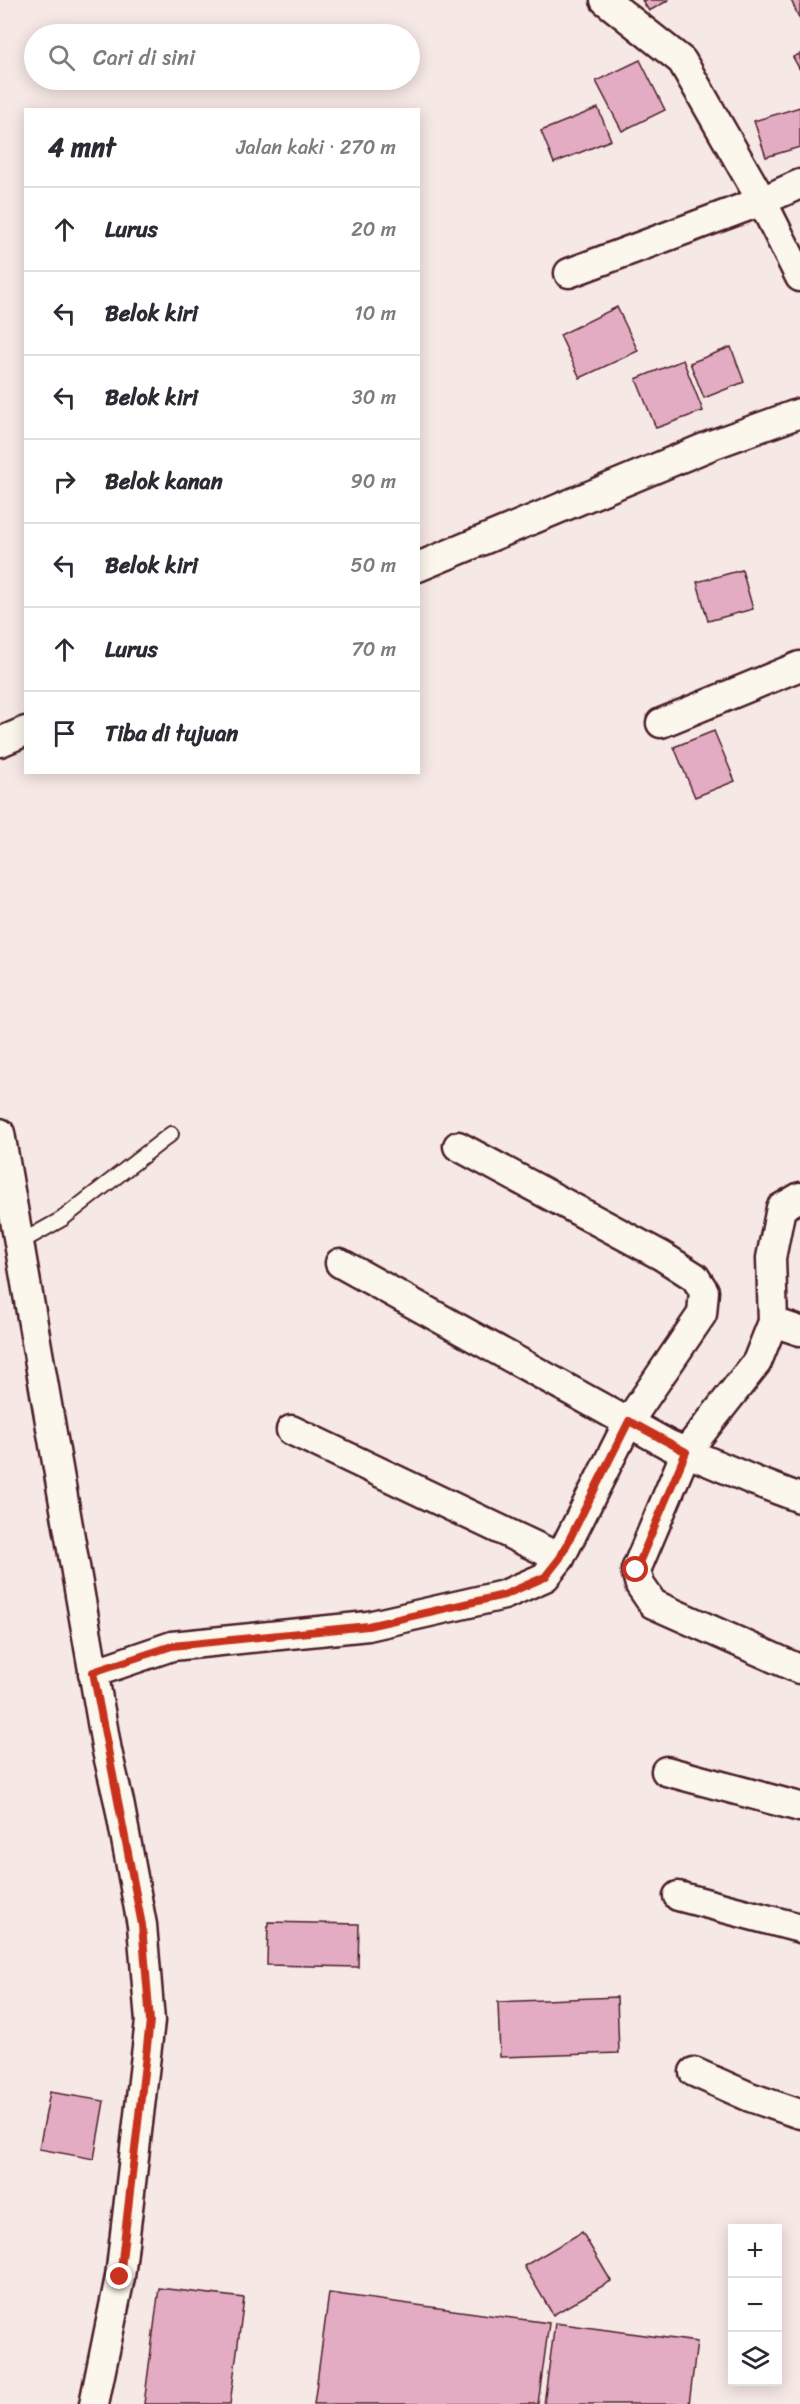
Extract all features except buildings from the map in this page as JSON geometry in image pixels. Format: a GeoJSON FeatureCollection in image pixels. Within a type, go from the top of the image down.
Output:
{"type":"FeatureCollection","features":[{"type":"Feature","properties":{"kind":"street"},"geometry":{"type":"LineString","coordinates":[[605,0],[682,61],[762,201],[800,276]]}},
{"type":"Feature","properties":{"kind":"street"},"geometry":{"type":"LineString","coordinates":[[569,273],[762,201],[800,184]]}},
{"type":"Feature","properties":{"kind":"street"},"geometry":{"type":"LineString","coordinates":[[420,566],[714,444],[800,413]]}},
{"type":"Feature","properties":{"kind":"street"},"geometry":{"type":"LineString","coordinates":[[662,723],[800,666]]}},
{"type":"Feature","properties":{"kind":"street"},"geometry":{"type":"LineString","coordinates":[[0,742],[24,732]]}},
{"type":"Feature","properties":{"kind":"street"},"geometry":{"type":"LineString","coordinates":[[0,1133],[107,1751],[142,1925],[150,2021],[120,2277],[94,2404]]}},
{"type":"Feature","properties":{"kind":"street"},"geometry":{"type":"LineString","coordinates":[[93,1672],[172,1646],[368,1626],[504,1595],[545,1577],[560,1558],[629,1421],[702,1314],[704,1291],[695,1278],[662,1256],[458,1146]]}},
{"type":"Feature","properties":{"kind":"street"},"geometry":{"type":"LineString","coordinates":[[799,1668],[653,1604],[640,1585],[636,1570],[670,1444],[757,1362],[773,1322],[771,1258],[781,1208],[800,1197]]}},
{"type":"Feature","properties":{"kind":"street"},"geometry":{"type":"LineString","coordinates":[[340,1263],[670,1444],[800,1498]]}},
{"type":"Feature","properties":{"kind":"street"},"geometry":{"type":"LineString","coordinates":[[773,1322],[800,1331]]}},
{"type":"Feature","properties":{"kind":"street"},"geometry":{"type":"LineString","coordinates":[[291,1430],[560,1558]]}},
{"type":"Feature","properties":{"kind":"street"},"geometry":{"type":"LineString","coordinates":[[666,1771],[800,1807]]}},
{"type":"Feature","properties":{"kind":"street"},"geometry":{"type":"LineString","coordinates":[[678,1896],[800,1928]]}},
{"type":"Feature","properties":{"kind":"street"},"geometry":{"type":"LineString","coordinates":[[694,2072],[750,2097],[800,2114]]}},
{"type":"Feature","properties":{"kind":"lane"},"geometry":{"type":"LineString","coordinates":[[19,1243],[62,1219],[171,1134]]}},
{"type":"Feature","properties":{"kind":"route"},"geometry":{"type":"LineString","coordinates":[[120,2277],[150,2021],[142,1925],[93,1672],[172,1646],[368,1626],[504,1595],[545,1577],[560,1558],[629,1421],[669,1445],[686,1452],[636,1570]]}}]}
